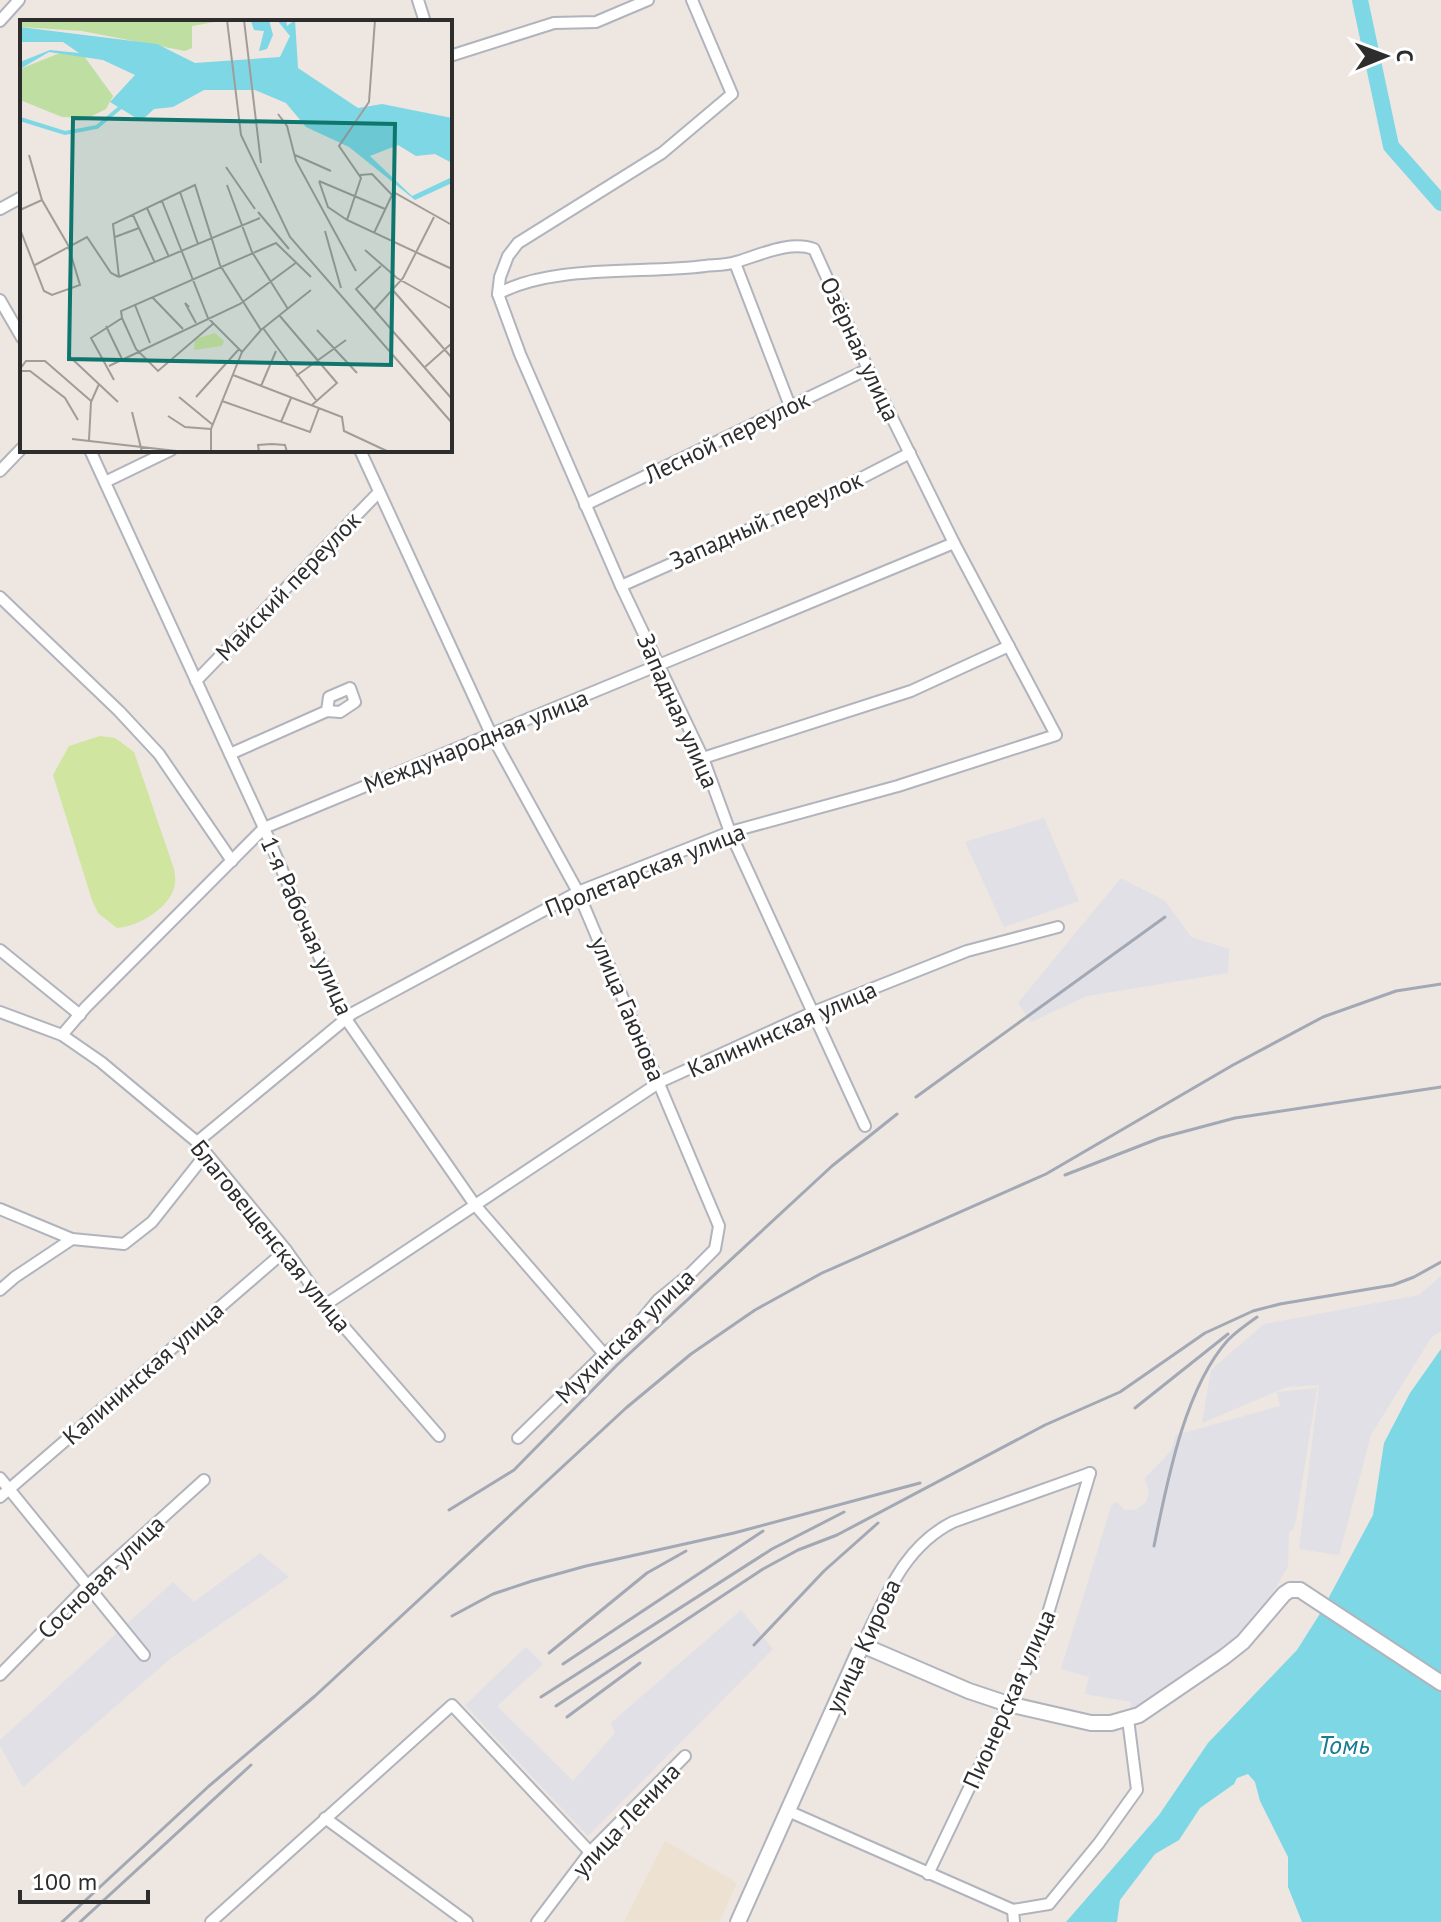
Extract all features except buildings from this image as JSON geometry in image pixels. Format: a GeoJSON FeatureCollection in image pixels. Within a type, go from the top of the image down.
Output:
{"type":"FeatureCollection","features":[{"type":"Feature","properties":{"kind":"main road"},"geometry":{"type":"LineString","coordinates":[[862,1645],[969,1691],[1008,1704],[1091,1723],[1128,1719],[1139,1715],[1243,1642],[1284,1594],[1290,1590],[1300,1590],[1441,1683]]}},
{"type":"Feature","properties":{"kind":"main road","name":"улица Кирова"},"geometry":{"type":"LineString","coordinates":[[738,1922],[862,1645]]}},
{"type":"Feature","properties":{"kind":"street"},"geometry":{"type":"LineString","coordinates":[[0,21],[19,0]]}},
{"type":"Feature","properties":{"kind":"street"},"geometry":{"type":"LineString","coordinates":[[418,0],[424,20]]}},
{"type":"Feature","properties":{"kind":"street"},"geometry":{"type":"LineString","coordinates":[[452,55],[554,23],[596,22],[648,0]]}},
{"type":"Feature","properties":{"kind":"street"},"geometry":{"type":"LineString","coordinates":[[498,294],[508,256],[518,243],[662,153],[732,94],[692,0]]}},
{"type":"Feature","properties":{"kind":"street"},"geometry":{"type":"LineString","coordinates":[[0,209],[20,198]]}},
{"type":"Feature","properties":{"kind":"street","name":"Озёрная улица"},"geometry":{"type":"LineString","coordinates":[[498,294],[534,280],[674,270],[735,263],[802,245],[814,249],[868,369],[954,543],[1056,735]]}},
{"type":"Feature","properties":{"kind":"street"},"geometry":{"type":"LineString","coordinates":[[735,263],[790,406]]}},
{"type":"Feature","properties":{"kind":"street","name":"Западная улица"},"geometry":{"type":"LineString","coordinates":[[498,294],[520,354],[585,505],[703,758],[730,832],[865,1126]]}},
{"type":"Feature","properties":{"kind":"street"},"geometry":{"type":"LineString","coordinates":[[0,300],[20,334]]}},
{"type":"Feature","properties":{"kind":"street"},"geometry":{"type":"LineString","coordinates":[[10,317],[20,312]]}},
{"type":"Feature","properties":{"kind":"street","name":"Лесной переулок"},"geometry":{"type":"LineString","coordinates":[[585,505],[868,369]]}},
{"type":"Feature","properties":{"kind":"street"},"geometry":{"type":"LineString","coordinates":[[0,471],[20,450]]}},
{"type":"Feature","properties":{"kind":"street","name":"1-я Рабочая улица"},"geometry":{"type":"LineString","coordinates":[[91,452],[264,828],[346,1019],[475,1205],[604,1354]]}},
{"type":"Feature","properties":{"kind":"street"},"geometry":{"type":"LineString","coordinates":[[105,482],[167,452]]}},
{"type":"Feature","properties":{"kind":"street","name":"улица Гаюнова"},"geometry":{"type":"LineString","coordinates":[[361,452],[491,734],[578,892],[719,1226]]}},
{"type":"Feature","properties":{"kind":"street","name":"Западный переулок"},"geometry":{"type":"LineString","coordinates":[[621,586],[840,489],[910,453]]}},
{"type":"Feature","properties":{"kind":"street","name":"Майский переулок"},"geometry":{"type":"LineString","coordinates":[[196,681],[379,492]]}},
{"type":"Feature","properties":{"kind":"street","name":"Международная улица"},"geometry":{"type":"LineString","coordinates":[[62,1035],[264,828],[954,543]]}},
{"type":"Feature","properties":{"kind":"street"},"geometry":{"type":"LineString","coordinates":[[0,597],[119,711],[159,754],[232,861]]}},
{"type":"Feature","properties":{"kind":"street"},"geometry":{"type":"LineString","coordinates":[[703,758],[911,691],[1009,646]]}},
{"type":"Feature","properties":{"kind":"street"},"geometry":{"type":"LineString","coordinates":[[230,754],[327,711]]}},
{"type":"Feature","properties":{"kind":"street","name":"Пролетарская улица"},"geometry":{"type":"LineString","coordinates":[[197,1142],[353,1013],[578,892],[730,832],[898,786],[1056,735]]}},
{"type":"Feature","properties":{"kind":"street","name":"Калининская улица"},"geometry":{"type":"LineString","coordinates":[[325,1305],[660,1082],[811,1013],[967,951],[1058,927]]}},
{"type":"Feature","properties":{"kind":"street"},"geometry":{"type":"LineString","coordinates":[[0,950],[80,1015]]}},
{"type":"Feature","properties":{"kind":"street","name":"Благовещенская улица"},"geometry":{"type":"LineString","coordinates":[[0,1012],[62,1035],[101,1062],[197,1142],[286,1250],[325,1305],[439,1436]]}},
{"type":"Feature","properties":{"kind":"street"},"geometry":{"type":"LineString","coordinates":[[0,1209],[72,1239],[124,1244],[152,1222],[205,1155]]}},
{"type":"Feature","properties":{"kind":"street","name":"Мухинская улица"},"geometry":{"type":"LineString","coordinates":[[518,1438],[604,1354],[630,1334],[658,1300],[715,1249],[719,1226]]}},
{"type":"Feature","properties":{"kind":"street"},"geometry":{"type":"LineString","coordinates":[[0,1290],[72,1239]]}},
{"type":"Feature","properties":{"kind":"street","name":"Калининская улица"},"geometry":{"type":"LineString","coordinates":[[4,1493],[286,1250]]}},
{"type":"Feature","properties":{"kind":"street","name":"улица Кирова"},"geometry":{"type":"LineString","coordinates":[[862,1645],[901,1567],[914,1549],[935,1531],[1090,1473]]}},
{"type":"Feature","properties":{"kind":"street","name":"Пионерская улица"},"geometry":{"type":"LineString","coordinates":[[928,1874],[1040,1640],[1090,1473]]}},
{"type":"Feature","properties":{"kind":"street"},"geometry":{"type":"LineString","coordinates":[[0,1478],[4,1493],[88,1585],[144,1655]]}},
{"type":"Feature","properties":{"kind":"street","name":"Сосновая улица"},"geometry":{"type":"LineString","coordinates":[[0,1675],[88,1585],[204,1480]]}},
{"type":"Feature","properties":{"kind":"street"},"geometry":{"type":"LineString","coordinates":[[211,1922],[452,1705],[590,1852]]}},
{"type":"Feature","properties":{"kind":"street"},"geometry":{"type":"LineString","coordinates":[[788,1811],[1013,1910],[1049,1904],[1137,1790],[1128,1719]]}},
{"type":"Feature","properties":{"kind":"street","name":"улица Ленина"},"geometry":{"type":"LineString","coordinates":[[537,1922],[590,1852],[685,1756]]}},
{"type":"Feature","properties":{"kind":"street"},"geometry":{"type":"LineString","coordinates":[[325,1818],[459,1920]]}},
{"type":"Feature","properties":{"kind":"street"},"geometry":{"type":"LineString","coordinates":[[1013,1910],[1014,1922]]}},
{"type":"Feature","properties":{"kind":"shaded area"},"geometry":{"type":"Polygon","coordinates":[[[1044,818],[1079,901],[1004,927],[965,842],[1044,818]]]}},
{"type":"Feature","properties":{"kind":"shaded area"},"geometry":{"type":"Polygon","coordinates":[[[1121,878],[1165,901],[1191,937],[1229,949],[1228,973],[1087,996],[1031,1022],[1018,1003],[1121,878]]]}},
{"type":"Feature","properties":{"kind":"shaded area"},"geometry":{"type":"Polygon","coordinates":[[[1441,1276],[1441,1331],[1431,1338],[1371,1435],[1339,1555],[1299,1549],[1319,1385],[1287,1387],[1202,1423],[1211,1370],[1264,1324],[1419,1295],[1441,1276]]]}},
{"type":"Feature","properties":{"kind":"shaded area"},"geometry":{"type":"Polygon","coordinates":[[[1317,1388],[1296,1520],[1293,1530],[1289,1532],[1288,1566],[1271,1596],[1236,1640],[1130,1713],[1131,1702],[1085,1694],[1089,1677],[1061,1669],[1115,1501],[1125,1510],[1136,1510],[1146,1502],[1149,1493],[1145,1478],[1171,1451],[1176,1435],[1280,1406],[1277,1392],[1317,1388]]]}},
{"type":"Feature","properties":{"kind":"shaded area"},"geometry":{"type":"Polygon","coordinates":[[[260,1553],[289,1577],[171,1658],[23,1787],[0,1746],[0,1740],[173,1582],[194,1602],[260,1553]]]}},
{"type":"Feature","properties":{"kind":"shaded area"},"geometry":{"type":"Polygon","coordinates":[[[741,1610],[773,1649],[588,1836],[465,1705],[526,1647],[543,1664],[497,1706],[573,1781],[615,1733],[611,1723],[741,1610]]]}},
{"type":"Feature","properties":{"kind":"shaded area"},"geometry":{"type":"Polygon","coordinates":[[[665,1841],[737,1883],[719,1922],[624,1922],[665,1841]]]}},
{"type":"Feature","properties":{"kind":"green space"},"geometry":{"type":"Polygon","coordinates":[[[100,736],[115,738],[134,752],[175,876],[171,896],[159,910],[142,920],[117,928],[98,913],[92,900],[53,775],[69,746],[100,736]]]}},
{"type":"Feature","properties":{"kind":"water","name":"Томь"},"geometry":{"type":"Polygon","coordinates":[[[1441,1349],[1441,1922],[1302,1922],[1288,1887],[1288,1857],[1260,1801],[1255,1782],[1248,1774],[1237,1778],[1234,1784],[1200,1808],[1179,1840],[1155,1854],[1120,1900],[1117,1922],[1066,1922],[1159,1815],[1208,1743],[1297,1650],[1373,1515],[1384,1443],[1410,1393],[1441,1349]]]}},
{"type":"Feature","properties":{"kind":"waterway","name":"Томь"},"geometry":{"type":"LineString","coordinates":[[1360,0],[1391,146],[1441,203]]}},
{"type":"Feature","properties":{"kind":"railway"},"geometry":{"type":"LineString","coordinates":[[916,1097],[1165,917]]}},
{"type":"Feature","properties":{"kind":"railway"},"geometry":{"type":"LineString","coordinates":[[62,1922],[209,1786],[315,1696],[626,1408],[691,1354],[755,1310],[822,1273],[1046,1174],[1233,1065],[1323,1017],[1396,991],[1441,984]]}},
{"type":"Feature","properties":{"kind":"railway"},"geometry":{"type":"LineString","coordinates":[[1065,1175],[1160,1138],[1235,1118],[1441,1087]]}},
{"type":"Feature","properties":{"kind":"railway"},"geometry":{"type":"LineString","coordinates":[[449,1510],[514,1470],[617,1365],[832,1166],[897,1114]]}},
{"type":"Feature","properties":{"kind":"railway"},"geometry":{"type":"LineString","coordinates":[[556,1706],[763,1569],[798,1550],[837,1535],[1045,1425],[1120,1392],[1205,1333],[1253,1311],[1280,1304],[1393,1285],[1441,1262]]}},
{"type":"Feature","properties":{"kind":"railway"},"geometry":{"type":"LineString","coordinates":[[1154,1546],[1179,1438],[1200,1384],[1228,1340],[1257,1317]]}},
{"type":"Feature","properties":{"kind":"railway"},"geometry":{"type":"LineString","coordinates":[[1135,1408],[1228,1334]]}},
{"type":"Feature","properties":{"kind":"railway"},"geometry":{"type":"LineString","coordinates":[[452,1616],[493,1594],[532,1581],[734,1533],[920,1483]]}},
{"type":"Feature","properties":{"kind":"railway"},"geometry":{"type":"LineString","coordinates":[[541,1697],[772,1549],[844,1512]]}},
{"type":"Feature","properties":{"kind":"railway"},"geometry":{"type":"LineString","coordinates":[[754,1645],[824,1571],[878,1523]]}},
{"type":"Feature","properties":{"kind":"railway"},"geometry":{"type":"LineString","coordinates":[[563,1664],[763,1531]]}},
{"type":"Feature","properties":{"kind":"railway"},"geometry":{"type":"LineString","coordinates":[[549,1653],[647,1573],[686,1551]]}},
{"type":"Feature","properties":{"kind":"railway"},"geometry":{"type":"LineString","coordinates":[[567,1717],[640,1663]]}},
{"type":"Feature","properties":{"kind":"railway"},"geometry":{"type":"LineString","coordinates":[[80,1922],[251,1765]]}}]}
